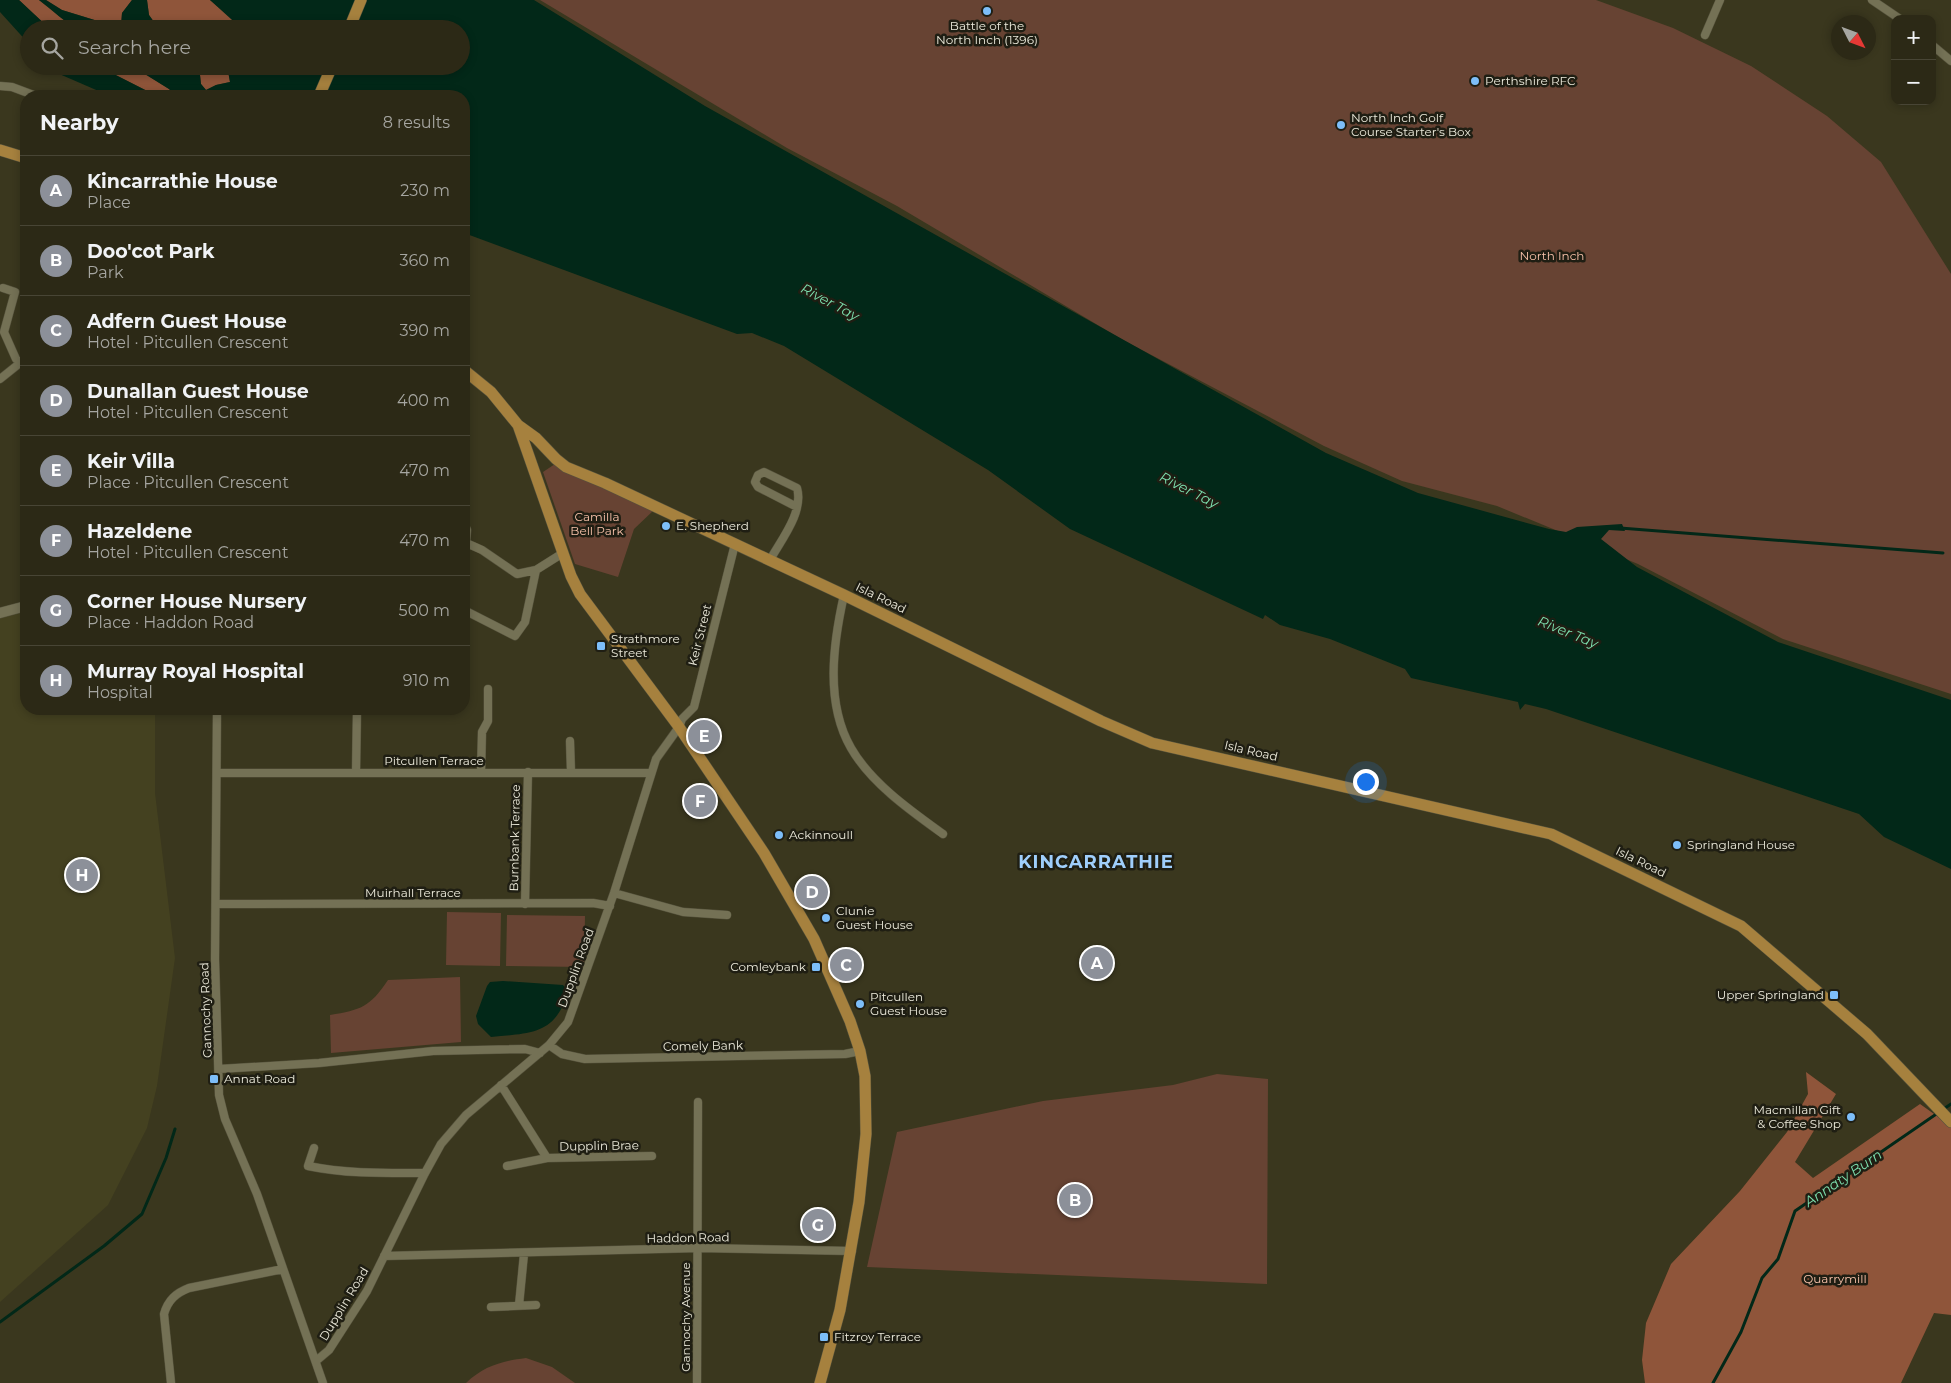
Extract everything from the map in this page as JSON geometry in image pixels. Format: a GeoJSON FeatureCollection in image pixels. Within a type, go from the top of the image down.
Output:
{"type":"FeatureCollection","features":[{"type":"Feature","properties":{"kind":"main road"},"geometry":{"type":"LineString","coordinates":[[352,20],[361,0]]}},
{"type":"Feature","properties":{"kind":"main road"},"geometry":{"type":"LineString","coordinates":[[322,90],[328,75]]}},
{"type":"Feature","properties":{"kind":"main road"},"geometry":{"type":"LineString","coordinates":[[0,152],[20,157]]}},
{"type":"Feature","properties":{"kind":"main road"},"geometry":{"type":"LineString","coordinates":[[470,375],[491,392],[518,425],[563,554],[580,594],[679,727],[764,853],[814,939],[850,1021],[860,1051],[865,1076],[864,1153],[852,1251],[840,1310],[820,1383]]}},
{"type":"Feature","properties":{"kind":"main road","name":"Isla Road"},"geometry":{"type":"LineString","coordinates":[[518,425],[536,438],[566,467],[770,560],[1101,721],[1152,743],[1551,834],[1741,926],[1867,1034],[1949,1120]]}},
{"type":"Feature","properties":{"kind":"street"},"geometry":{"type":"LineString","coordinates":[[1705,36],[1720,0]]}},
{"type":"Feature","properties":{"kind":"street"},"geometry":{"type":"LineString","coordinates":[[1872,0],[1894,15]]}},
{"type":"Feature","properties":{"kind":"street"},"geometry":{"type":"LineString","coordinates":[[1936,48],[1951,61]]}},
{"type":"Feature","properties":{"kind":"street"},"geometry":{"type":"LineString","coordinates":[[0,86],[20,90]]}},
{"type":"Feature","properties":{"kind":"street"},"geometry":{"type":"LineString","coordinates":[[3,288],[15,292],[4,332],[12,352],[20,361]]}},
{"type":"Feature","properties":{"kind":"street"},"geometry":{"type":"LineString","coordinates":[[0,379],[20,367]]}},
{"type":"Feature","properties":{"kind":"street"},"geometry":{"type":"LineString","coordinates":[[770,560],[797,508],[800,496],[797,488],[771,474],[764,472],[758,474],[755,485],[797,508]]}},
{"type":"Feature","properties":{"kind":"street"},"geometry":{"type":"LineString","coordinates":[[470,544],[482,550],[517,574],[536,570],[563,554]]}},
{"type":"Feature","properties":{"kind":"street","name":"Keir Street"},"geometry":{"type":"LineString","coordinates":[[679,727],[682,719],[694,708],[736,544]]}},
{"type":"Feature","properties":{"kind":"street"},"geometry":{"type":"LineString","coordinates":[[470,613],[515,636],[525,622],[536,570]]}},
{"type":"Feature","properties":{"kind":"street"},"geometry":{"type":"LineString","coordinates":[[844,595],[835,633],[832,670],[840,721],[851,748],[900,802],[943,834]]}},
{"type":"Feature","properties":{"kind":"street"},"geometry":{"type":"LineString","coordinates":[[0,613],[20,608]]}},
{"type":"Feature","properties":{"kind":"street"},"geometry":{"type":"LineString","coordinates":[[481,773],[482,732],[488,721],[488,688]]}},
{"type":"Feature","properties":{"kind":"street","name":"Gannochy Road"},"geometry":{"type":"LineString","coordinates":[[217,715],[216,904],[219,1095],[225,1119],[257,1194],[323,1383]]}},
{"type":"Feature","properties":{"kind":"street"},"geometry":{"type":"LineString","coordinates":[[356,773],[357,715]]}},
{"type":"Feature","properties":{"kind":"street","name":"Dupplin Road"},"geometry":{"type":"LineString","coordinates":[[316,1361],[330,1350],[349,1322],[441,1144],[466,1115],[549,1045],[568,1022],[610,906],[656,759],[679,727]]}},
{"type":"Feature","properties":{"kind":"street"},"geometry":{"type":"LineString","coordinates":[[570,740],[571,772]]}},
{"type":"Feature","properties":{"kind":"street","name":"Burnbank Terrace"},"geometry":{"type":"LineString","coordinates":[[525,904],[528,772]]}},
{"type":"Feature","properties":{"kind":"street","name":"Pitcullen Terrace"},"geometry":{"type":"LineString","coordinates":[[217,773],[651,773]]}},
{"type":"Feature","properties":{"kind":"street"},"geometry":{"type":"LineString","coordinates":[[614,893],[683,912],[727,915]]}},
{"type":"Feature","properties":{"kind":"street","name":"Muirhall Terrace"},"geometry":{"type":"LineString","coordinates":[[216,904],[593,903],[610,906]]}},
{"type":"Feature","properties":{"kind":"street","name":"Comely Bank"},"geometry":{"type":"LineString","coordinates":[[549,1045],[562,1054],[585,1059],[845,1054],[860,1051]]}},
{"type":"Feature","properties":{"kind":"street"},"geometry":{"type":"LineString","coordinates":[[219,1069],[319,1063],[434,1051],[525,1049],[540,1053]]}},
{"type":"Feature","properties":{"kind":"street","name":"Dupplin Brae"},"geometry":{"type":"LineString","coordinates":[[501,1084],[547,1158]]}},
{"type":"Feature","properties":{"kind":"street","name":"Gannochy Avenue"},"geometry":{"type":"LineString","coordinates":[[697,1383],[699,1248],[698,1102]]}},
{"type":"Feature","properties":{"kind":"street"},"geometry":{"type":"LineString","coordinates":[[314,1148],[308,1166],[330,1171],[425,1173]]}},
{"type":"Feature","properties":{"kind":"street","name":"Dupplin Brae"},"geometry":{"type":"LineString","coordinates":[[507,1166],[547,1158],[652,1156]]}},
{"type":"Feature","properties":{"kind":"street","name":"Haddon Road"},"geometry":{"type":"LineString","coordinates":[[384,1256],[524,1254],[699,1248],[852,1251]]}},
{"type":"Feature","properties":{"kind":"street"},"geometry":{"type":"LineString","coordinates":[[519,1306],[524,1254]]}},
{"type":"Feature","properties":{"kind":"street"},"geometry":{"type":"LineString","coordinates":[[170,1383],[164,1314],[167,1304],[177,1293],[189,1288],[284,1269]]}},
{"type":"Feature","properties":{"kind":"street"},"geometry":{"type":"LineString","coordinates":[[491,1307],[536,1305]]}},
{"type":"Feature","properties":{"kind":"shaded area"},"geometry":{"type":"Polygon","coordinates":[[[20,613],[20,715],[155,715],[155,793],[175,958],[157,1086],[147,1128],[108,1205],[0,1302],[0,618],[20,613]]]}},
{"type":"Feature","properties":{"kind":"green space"},"geometry":{"type":"Polygon","coordinates":[[[19,0],[39,0],[64,20],[40,20],[19,0]]]}},
{"type":"Feature","properties":{"kind":"green space"},"geometry":{"type":"Polygon","coordinates":[[[46,0],[132,0],[122,13],[121,20],[94,20],[62,10],[46,0]]]}},
{"type":"Feature","properties":{"kind":"green space"},"geometry":{"type":"Polygon","coordinates":[[[147,0],[210,0],[234,20],[153,20],[149,15],[147,0]]]}},
{"type":"Feature","properties":{"kind":"green space","name":"North Inch"},"geometry":{"type":"Polygon","coordinates":[[[540,0],[1596,0],[1673,28],[1751,66],[1827,116],[1881,162],[1951,274],[1951,694],[1783,639],[1638,564],[1497,506],[1402,481],[1324,446],[1123,340],[897,206],[787,148],[540,0]]]}},
{"type":"Feature","properties":{"kind":"green space"},"geometry":{"type":"Polygon","coordinates":[[[116,75],[146,75],[170,90],[145,90],[116,75]]]}},
{"type":"Feature","properties":{"kind":"green space"},"geometry":{"type":"Polygon","coordinates":[[[200,75],[229,75],[230,82],[216,85],[206,90],[201,84],[200,75]]]}},
{"type":"Feature","properties":{"kind":"green space","name":"Camilla Bell Park"},"geometry":{"type":"Polygon","coordinates":[[[555,464],[654,510],[634,529],[618,577],[575,564],[543,472],[555,464]]]}},
{"type":"Feature","properties":{"kind":"green space"},"geometry":{"type":"Polygon","coordinates":[[[447,912],[501,913],[500,966],[446,965],[447,912]]]}},
{"type":"Feature","properties":{"kind":"green space"},"geometry":{"type":"Polygon","coordinates":[[[507,915],[585,916],[584,967],[506,966],[507,915]]]}},
{"type":"Feature","properties":{"kind":"green space"},"geometry":{"type":"Polygon","coordinates":[[[460,977],[461,1042],[331,1053],[330,1015],[364,1006],[376,996],[388,980],[460,977]]]}},
{"type":"Feature","properties":{"kind":"green space","name":"Quarrymill"},"geometry":{"type":"Polygon","coordinates":[[[1806,1072],[1836,1094],[1795,1162],[1813,1178],[1920,1104],[1951,1126],[1951,1315],[1934,1313],[1901,1383],[1645,1383],[1642,1360],[1646,1323],[1671,1264],[1740,1191],[1787,1132],[1808,1094],[1806,1072]]]}},
{"type":"Feature","properties":{"kind":"green space"},"geometry":{"type":"Polygon","coordinates":[[[1217,1074],[1268,1079],[1267,1284],[867,1267],[897,1132],[1043,1101],[1173,1085],[1217,1074]]]}},
{"type":"Feature","properties":{"kind":"green space"},"geometry":{"type":"Polygon","coordinates":[[[526,1358],[552,1367],[575,1383],[466,1383],[480,1372],[494,1365],[526,1358]]]}},
{"type":"Feature","properties":{"kind":"water"},"geometry":{"type":"Polygon","coordinates":[[[0,0],[19,0],[40,20],[20,20],[20,34],[0,12],[0,0]]]}},
{"type":"Feature","properties":{"kind":"water"},"geometry":{"type":"Polygon","coordinates":[[[39,0],[46,0],[62,10],[94,20],[64,20],[39,0]]]}},
{"type":"Feature","properties":{"kind":"water"},"geometry":{"type":"Polygon","coordinates":[[[132,0],[147,0],[149,15],[153,20],[121,20],[122,13],[132,0]]]}},
{"type":"Feature","properties":{"kind":"water","name":"River Tay"},"geometry":{"type":"Polygon","coordinates":[[[210,0],[534,0],[705,106],[1326,453],[1418,493],[1549,529],[1566,532],[1577,527],[1622,524],[1625,531],[1609,530],[1601,539],[1637,567],[1778,642],[1951,700],[1951,869],[1884,837],[1859,814],[1546,709],[1525,704],[1520,710],[1518,702],[1411,678],[1405,669],[1330,639],[1280,625],[1265,615],[1263,619],[1070,529],[988,470],[784,346],[752,333],[737,334],[470,235],[470,90],[206,90],[216,85],[230,82],[229,75],[470,75],[470,20],[232,20],[210,0]]]}},
{"type":"Feature","properties":{"kind":"water"},"geometry":{"type":"Polygon","coordinates":[[[62,75],[116,75],[145,90],[96,90],[62,75]]]}},
{"type":"Feature","properties":{"kind":"water"},"geometry":{"type":"Polygon","coordinates":[[[146,75],[200,75],[201,84],[206,90],[170,90],[146,75]]]}},
{"type":"Feature","properties":{"kind":"water"},"geometry":{"type":"Polygon","coordinates":[[[503,981],[563,985],[568,991],[557,1016],[549,1024],[530,1032],[491,1037],[478,1024],[476,1016],[490,982],[503,981]]]}},
{"type":"Feature","properties":{"kind":"waterway"},"geometry":{"type":"LineString","coordinates":[[1620,528],[1943,553]]}},
{"type":"Feature","properties":{"kind":"waterway","name":"Annaty Burn"},"geometry":{"type":"LineString","coordinates":[[1713,1383],[1741,1332],[1762,1278],[1778,1259],[1795,1211],[1951,1104]]}},
{"type":"Feature","properties":{"kind":"waterway"},"geometry":{"type":"LineString","coordinates":[[0,1322],[104,1246],[142,1214],[166,1158],[175,1129]]}},
{"type":"Feature","properties":{"kind":"place","name":"Battle of the North Inch (1396)"},"geometry":{"type":"Point","coordinates":[987,11]}},
{"type":"Feature","properties":{"kind":"place","name":"Perthshire RFC"},"geometry":{"type":"Point","coordinates":[1475,81]}},
{"type":"Feature","properties":{"kind":"place","name":"North Inch Golf Course Starter's Box"},"geometry":{"type":"Point","coordinates":[1341,125]}},
{"type":"Feature","properties":{"kind":"place","name":"E. Shepherd"},"geometry":{"type":"Point","coordinates":[666,526]}},
{"type":"Feature","properties":{"kind":"place","name":"Strathmore Street"},"geometry":{"type":"Point","coordinates":[601,646]}},
{"type":"Feature","properties":{"kind":"place","name":"Keir Villa"},"geometry":{"type":"Point","coordinates":[704,736]}},
{"type":"Feature","properties":{"kind":"place","name":"Hazeldene"},"geometry":{"type":"Point","coordinates":[700,801]}},
{"type":"Feature","properties":{"kind":"place","name":"Ackinnoull"},"geometry":{"type":"Point","coordinates":[779,835]}},
{"type":"Feature","properties":{"kind":"place","name":"Springland House"},"geometry":{"type":"Point","coordinates":[1677,845]}},
{"type":"Feature","properties":{"kind":"place","name":"Murray Royal Hospital"},"geometry":{"type":"Point","coordinates":[82,875]}},
{"type":"Feature","properties":{"kind":"place","name":"Dunallan Guest House"},"geometry":{"type":"Point","coordinates":[812,892]}},
{"type":"Feature","properties":{"kind":"place","name":"Clunie Guest House"},"geometry":{"type":"Point","coordinates":[826,918]}},
{"type":"Feature","properties":{"kind":"place","name":"Kincarrathie House"},"geometry":{"type":"Point","coordinates":[1097,963]}},
{"type":"Feature","properties":{"kind":"place","name":"Adfern Guest House"},"geometry":{"type":"Point","coordinates":[846,965]}},
{"type":"Feature","properties":{"kind":"place","name":"Comleybank"},"geometry":{"type":"Point","coordinates":[816,967]}},
{"type":"Feature","properties":{"kind":"place","name":"Upper Springland"},"geometry":{"type":"Point","coordinates":[1834,995]}},
{"type":"Feature","properties":{"kind":"place","name":"Pitcullen Guest House"},"geometry":{"type":"Point","coordinates":[860,1004]}},
{"type":"Feature","properties":{"kind":"place","name":"Annat Road"},"geometry":{"type":"Point","coordinates":[214,1079]}},
{"type":"Feature","properties":{"kind":"place","name":"Macmillan Gift & Coffee Shop"},"geometry":{"type":"Point","coordinates":[1851,1117]}},
{"type":"Feature","properties":{"kind":"place","name":"Doo'cot Park"},"geometry":{"type":"Point","coordinates":[1075,1200]}},
{"type":"Feature","properties":{"kind":"place","name":"Corner House Nursery"},"geometry":{"type":"Point","coordinates":[818,1225]}},
{"type":"Feature","properties":{"kind":"place","name":"Fitzroy Terrace"},"geometry":{"type":"Point","coordinates":[824,1337]}},
{"type":"Feature","properties":{"kind":"district","name":"KINCARRATHIE"},"geometry":{"type":"Point","coordinates":[1096,862]}}]}
